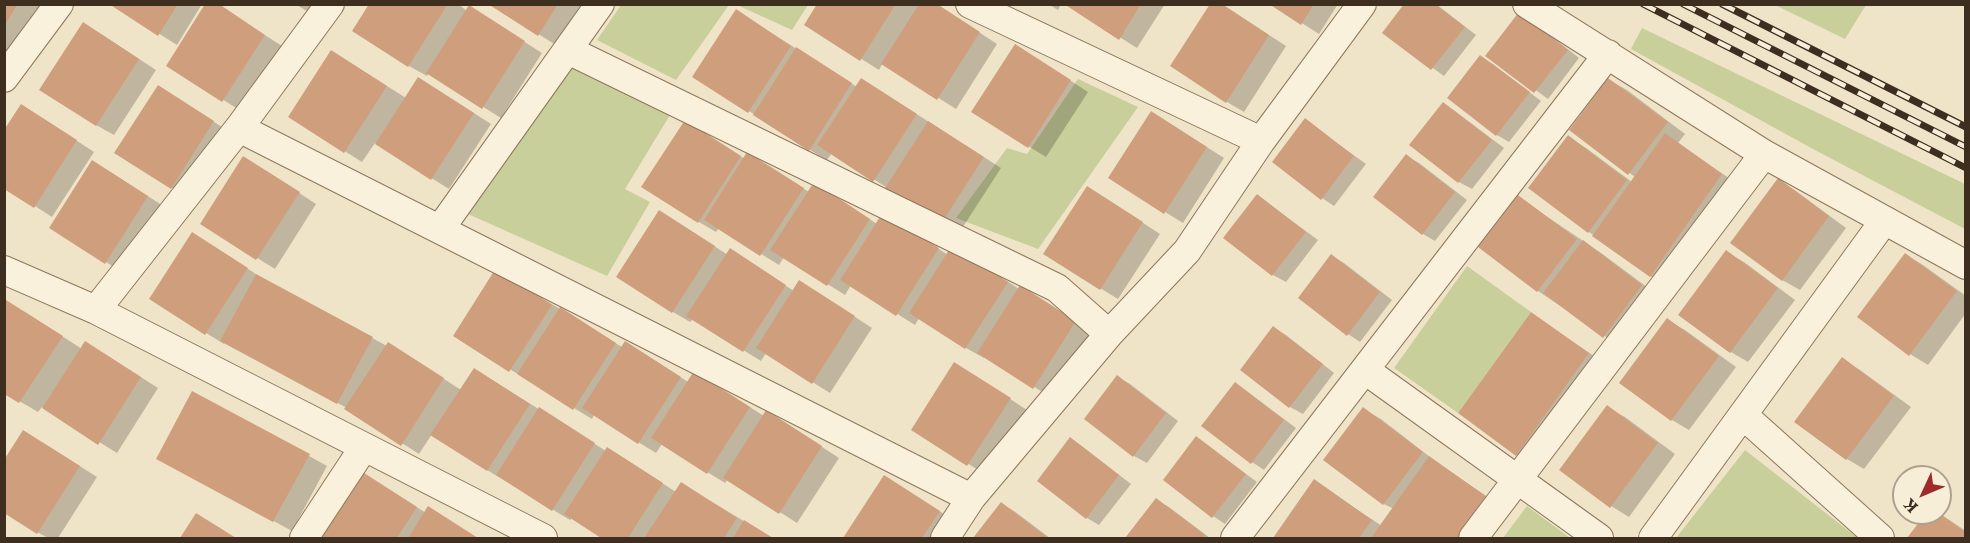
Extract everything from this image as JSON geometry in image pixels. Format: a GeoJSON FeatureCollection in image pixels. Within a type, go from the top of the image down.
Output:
{"type":"FeatureCollection","features":[{"type":"Feature","properties":{"kind":"street"},"geometry":{"type":"LineString","coordinates":[[4,78],[59,4]]}},
{"type":"Feature","properties":{"kind":"street"},"geometry":{"type":"LineString","coordinates":[[96,310],[239,128],[330,4]]}},
{"type":"Feature","properties":{"kind":"street"},"geometry":{"type":"LineString","coordinates":[[440,229],[600,4]]}},
{"type":"Feature","properties":{"kind":"street"},"geometry":{"type":"LineString","coordinates":[[970,4],[1261,141]]}},
{"type":"Feature","properties":{"kind":"street"},"geometry":{"type":"LineString","coordinates":[[945,538],[971,498],[1109,334],[1187,251],[1261,141],[1362,4]]}},
{"type":"Feature","properties":{"kind":"street"},"geometry":{"type":"LineString","coordinates":[[1527,4],[1764,154],[1965,265]]}},
{"type":"Feature","properties":{"kind":"street"},"geometry":{"type":"LineString","coordinates":[[568,50],[1057,288],[1109,334]]}},
{"type":"Feature","properties":{"kind":"street"},"geometry":{"type":"LineString","coordinates":[[1235,538],[1608,54]]}},
{"type":"Feature","properties":{"kind":"street"},"geometry":{"type":"LineString","coordinates":[[239,128],[971,498]]}},
{"type":"Feature","properties":{"kind":"street"},"geometry":{"type":"LineString","coordinates":[[1473,538],[1764,154]]}},
{"type":"Feature","properties":{"kind":"street"},"geometry":{"type":"LineString","coordinates":[[1653,538],[1884,221]]}},
{"type":"Feature","properties":{"kind":"street"},"geometry":{"type":"LineString","coordinates":[[4,270],[96,310],[543,538]]}},
{"type":"Feature","properties":{"kind":"street"},"geometry":{"type":"LineString","coordinates":[[1365,370],[1599,538]]}},
{"type":"Feature","properties":{"kind":"street"},"geometry":{"type":"LineString","coordinates":[[1743,415],[1880,538]]}},
{"type":"Feature","properties":{"kind":"street"},"geometry":{"type":"LineString","coordinates":[[304,538],[364,447]]}},
{"type":"Feature","properties":{"kind":"green space"},"geometry":{"type":"Polygon","coordinates":[[[1866,4],[1845,39],[1775,5],[1866,4]]]}},
{"type":"Feature","properties":{"kind":"green space"},"geometry":{"type":"Polygon","coordinates":[[[621,5],[729,5],[676,80],[597,40],[621,5]]]}},
{"type":"Feature","properties":{"kind":"green space"},"geometry":{"type":"Polygon","coordinates":[[[737,5],[808,5],[792,30],[737,5]]]}},
{"type":"Feature","properties":{"kind":"green space"},"geometry":{"type":"Polygon","coordinates":[[[1642,28],[1965,184],[1965,229],[1631,49],[1642,28]]]}},
{"type":"Feature","properties":{"kind":"green space"},"geometry":{"type":"Polygon","coordinates":[[[569,65],[670,115],[625,189],[650,202],[607,276],[468,214],[569,65]]]}},
{"type":"Feature","properties":{"kind":"green space"},"geometry":{"type":"Polygon","coordinates":[[[1078,79],[1138,107],[1038,249],[956,218],[1007,148],[1027,154],[1078,79]]]}},
{"type":"Feature","properties":{"kind":"green space"},"geometry":{"type":"Polygon","coordinates":[[[1467,266],[1531,312],[1458,413],[1394,368],[1467,266]]]}},
{"type":"Feature","properties":{"kind":"green space"},"geometry":{"type":"Polygon","coordinates":[[[1745,450],[1827,514],[1858,538],[1676,538],[1745,450]]]}},
{"type":"Feature","properties":{"kind":"green space"},"geometry":{"type":"Polygon","coordinates":[[[1527,506],[1570,538],[1503,538],[1527,506]]]}},
{"type":"Feature","properties":{"kind":"building"},"geometry":{"type":"Polygon","coordinates":[[[4,4],[18,4],[4,26],[4,4]]]}},
{"type":"Feature","properties":{"kind":"building"},"geometry":{"type":"Polygon","coordinates":[[[109,4],[178,4],[158,36],[109,4]]]}},
{"type":"Feature","properties":{"kind":"building"},"geometry":{"type":"Polygon","coordinates":[[[205,4],[219,4],[265,35],[222,102],[166,66],[205,4]]]}},
{"type":"Feature","properties":{"kind":"building"},"geometry":{"type":"Polygon","coordinates":[[[369,4],[448,4],[408,67],[352,31],[369,4]]]}},
{"type":"Feature","properties":{"kind":"building"},"geometry":{"type":"Polygon","coordinates":[[[488,4],[558,4],[538,36],[488,4]]]}},
{"type":"Feature","properties":{"kind":"building"},"geometry":{"type":"Polygon","coordinates":[[[817,4],[896,4],[860,61],[804,25],[817,4]]]}},
{"type":"Feature","properties":{"kind":"building"},"geometry":{"type":"Polygon","coordinates":[[[919,4],[937,4],[980,32],[937,100],[881,64],[919,4]]]}},
{"type":"Feature","properties":{"kind":"building"},"geometry":{"type":"Polygon","coordinates":[[[1064,4],[1141,4],[1119,40],[1064,4]]]}},
{"type":"Feature","properties":{"kind":"building"},"geometry":{"type":"Polygon","coordinates":[[[1210,4],[1222,4],[1269,35],[1226,103],[1170,66],[1210,4]]]}},
{"type":"Feature","properties":{"kind":"building"},"geometry":{"type":"Polygon","coordinates":[[[1269,4],[1314,4],[1301,25],[1269,4]]]}},
{"type":"Feature","properties":{"kind":"building"},"geometry":{"type":"Polygon","coordinates":[[[1404,4],[1435,4],[1465,27],[1431,70],[1382,33],[1404,4]]]}},
{"type":"Feature","properties":{"kind":"building"},"geometry":{"type":"Polygon","coordinates":[[[469,5],[525,41],[482,109],[426,73],[469,5]]]}},
{"type":"Feature","properties":{"kind":"building"},"geometry":{"type":"Polygon","coordinates":[[[736,9],[791,46],[748,113],[692,77],[736,9]]]}},
{"type":"Feature","properties":{"kind":"building"},"geometry":{"type":"Polygon","coordinates":[[[1519,12],[1568,50],[1534,93],[1485,56],[1519,12]]]}},
{"type":"Feature","properties":{"kind":"building"},"geometry":{"type":"Polygon","coordinates":[[[83,22],[139,59],[96,126],[39,90],[83,22]]]}},
{"type":"Feature","properties":{"kind":"building"},"geometry":{"type":"Polygon","coordinates":[[[1015,44],[1071,80],[1028,148],[971,112],[1015,44]]]}},
{"type":"Feature","properties":{"kind":"building"},"geometry":{"type":"Polygon","coordinates":[[[796,47],[852,83],[809,151],[753,115],[796,47]]]}},
{"type":"Feature","properties":{"kind":"building"},"geometry":{"type":"Polygon","coordinates":[[[331,50],[387,86],[344,153],[288,117],[331,50]]]}},
{"type":"Feature","properties":{"kind":"building"},"geometry":{"type":"Polygon","coordinates":[[[1480,55],[1530,92],[1496,136],[1447,98],[1480,55]]]}},
{"type":"Feature","properties":{"kind":"building"},"geometry":{"type":"Polygon","coordinates":[[[418,77],[474,113],[431,180],[375,144],[418,77]]]}},
{"type":"Feature","properties":{"kind":"building"},"geometry":{"type":"Polygon","coordinates":[[[861,78],[917,114],[873,182],[817,145],[861,78]]]}},
{"type":"Feature","properties":{"kind":"building"},"geometry":{"type":"Polygon","coordinates":[[[1608,78],[1668,122],[1628,175],[1569,130],[1608,78]]]}},
{"type":"Feature","properties":{"kind":"building"},"geometry":{"type":"Polygon","coordinates":[[[158,85],[214,121],[171,189],[114,153],[158,85]]]}},
{"type":"Feature","properties":{"kind":"building"},"geometry":{"type":"Polygon","coordinates":[[[1443,102],[1492,140],[1458,183],[1409,145],[1443,102]]]}},
{"type":"Feature","properties":{"kind":"building"},"geometry":{"type":"Polygon","coordinates":[[[21,104],[77,140],[34,208],[4,189],[4,130],[21,104]]]}},
{"type":"Feature","properties":{"kind":"building"},"geometry":{"type":"Polygon","coordinates":[[[1151,111],[1207,147],[1164,214],[1108,178],[1151,111]]]}},
{"type":"Feature","properties":{"kind":"building"},"geometry":{"type":"Polygon","coordinates":[[[1305,118],[1354,156],[1321,200],[1272,162],[1305,118]]]}},
{"type":"Feature","properties":{"kind":"building"},"geometry":{"type":"Polygon","coordinates":[[[685,120],[741,156],[698,223],[641,187],[685,120]]]}},
{"type":"Feature","properties":{"kind":"building"},"geometry":{"type":"Polygon","coordinates":[[[928,121],[984,157],[941,224],[885,188],[928,121]]]}},
{"type":"Feature","properties":{"kind":"building"},"geometry":{"type":"Polygon","coordinates":[[[1665,133],[1722,174],[1650,277],[1592,236],[1665,133]]]}},
{"type":"Feature","properties":{"kind":"building"},"geometry":{"type":"Polygon","coordinates":[[[1568,135],[1627,180],[1588,233],[1528,188],[1568,135]]]}},
{"type":"Feature","properties":{"kind":"building"},"geometry":{"type":"Polygon","coordinates":[[[747,152],[804,188],[760,256],[704,220],[747,152]]]}},
{"type":"Feature","properties":{"kind":"building"},"geometry":{"type":"Polygon","coordinates":[[[1406,154],[1455,192],[1422,235],[1373,197],[1406,154]]]}},
{"type":"Feature","properties":{"kind":"building"},"geometry":{"type":"Polygon","coordinates":[[[243,156],[300,192],[256,260],[200,224],[243,156]]]}},
{"type":"Feature","properties":{"kind":"building"},"geometry":{"type":"Polygon","coordinates":[[[92,160],[148,196],[105,264],[49,228],[92,160]]]}},
{"type":"Feature","properties":{"kind":"building"},"geometry":{"type":"Polygon","coordinates":[[[1778,178],[1829,216],[1782,281],[1730,243],[1778,178]]]}},
{"type":"Feature","properties":{"kind":"building"},"geometry":{"type":"Polygon","coordinates":[[[814,182],[870,219],[827,286],[770,250],[814,182]]]}},
{"type":"Feature","properties":{"kind":"building"},"geometry":{"type":"Polygon","coordinates":[[[1087,186],[1143,222],[1100,290],[1043,254],[1087,186]]]}},
{"type":"Feature","properties":{"kind":"building"},"geometry":{"type":"Polygon","coordinates":[[[1257,194],[1306,232],[1272,276],[1223,238],[1257,194]]]}},
{"type":"Feature","properties":{"kind":"building"},"geometry":{"type":"Polygon","coordinates":[[[1518,195],[1577,239],[1537,292],[1478,247],[1518,195]]]}},
{"type":"Feature","properties":{"kind":"building"},"geometry":{"type":"Polygon","coordinates":[[[659,210],[715,246],[672,313],[616,277],[659,210]]]}},
{"type":"Feature","properties":{"kind":"building"},"geometry":{"type":"Polygon","coordinates":[[[883,212],[939,248],[896,316],[840,280],[883,212]]]}},
{"type":"Feature","properties":{"kind":"building"},"geometry":{"type":"Polygon","coordinates":[[[192,232],[248,268],[205,335],[149,299],[192,232]]]}},
{"type":"Feature","properties":{"kind":"building"},"geometry":{"type":"Polygon","coordinates":[[[1583,240],[1642,285],[1603,338],[1543,293],[1583,240]]]}},
{"type":"Feature","properties":{"kind":"building"},"geometry":{"type":"Polygon","coordinates":[[[952,245],[1008,282],[965,349],[909,313],[952,245]]]}},
{"type":"Feature","properties":{"kind":"building"},"geometry":{"type":"Polygon","coordinates":[[[730,248],[786,285],[743,352],[686,316],[730,248]]]}},
{"type":"Feature","properties":{"kind":"building"},"geometry":{"type":"Polygon","coordinates":[[[1726,250],[1778,288],[1730,353],[1678,315],[1726,250]]]}},
{"type":"Feature","properties":{"kind":"building"},"geometry":{"type":"Polygon","coordinates":[[[1905,253],[1957,291],[1909,356],[1857,317],[1905,253]]]}},
{"type":"Feature","properties":{"kind":"building"},"geometry":{"type":"Polygon","coordinates":[[[1331,254],[1380,292],[1347,336],[1298,298],[1331,254]]]}},
{"type":"Feature","properties":{"kind":"building"},"geometry":{"type":"Polygon","coordinates":[[[496,268],[552,305],[509,372],[453,336],[496,268]]]}},
{"type":"Feature","properties":{"kind":"building"},"geometry":{"type":"Polygon","coordinates":[[[256,274],[373,337],[337,404],[220,341],[256,274]]]}},
{"type":"Feature","properties":{"kind":"building"},"geometry":{"type":"Polygon","coordinates":[[[799,280],[855,316],[812,384],[756,348],[799,280]]]}},
{"type":"Feature","properties":{"kind":"building"},"geometry":{"type":"Polygon","coordinates":[[[1020,285],[1076,321],[1033,389],[977,353],[1020,285]]]}},
{"type":"Feature","properties":{"kind":"building"},"geometry":{"type":"Polygon","coordinates":[[[6,300],[63,336],[19,403],[4,394],[4,303],[6,300]]]}},
{"type":"Feature","properties":{"kind":"building"},"geometry":{"type":"Polygon","coordinates":[[[560,307],[616,343],[573,410],[517,374],[560,307]]]}},
{"type":"Feature","properties":{"kind":"building"},"geometry":{"type":"Polygon","coordinates":[[[1531,312],[1589,353],[1516,456],[1458,413],[1531,312]]]}},
{"type":"Feature","properties":{"kind":"building"},"geometry":{"type":"Polygon","coordinates":[[[1667,318],[1719,356],[1671,421],[1619,383],[1667,318]]]}},
{"type":"Feature","properties":{"kind":"building"},"geometry":{"type":"Polygon","coordinates":[[[1273,326],[1323,364],[1289,408],[1240,370],[1273,326]]]}},
{"type":"Feature","properties":{"kind":"building"},"geometry":{"type":"Polygon","coordinates":[[[85,341],[141,377],[98,445],[42,408],[85,341]]]}},
{"type":"Feature","properties":{"kind":"building"},"geometry":{"type":"Polygon","coordinates":[[[625,341],[681,377],[638,444],[582,408],[625,341]]]}},
{"type":"Feature","properties":{"kind":"building"},"geometry":{"type":"Polygon","coordinates":[[[388,342],[444,378],[401,446],[344,409],[388,342]]]}},
{"type":"Feature","properties":{"kind":"building"},"geometry":{"type":"Polygon","coordinates":[[[1842,357],[1894,396],[1846,460],[1794,422],[1842,357]]]}},
{"type":"Feature","properties":{"kind":"building"},"geometry":{"type":"Polygon","coordinates":[[[954,362],[1011,398],[967,466],[911,430],[954,362]]]}},
{"type":"Feature","properties":{"kind":"building"},"geometry":{"type":"Polygon","coordinates":[[[474,368],[530,404],[487,471],[430,435],[474,368]]]}},
{"type":"Feature","properties":{"kind":"building"},"geometry":{"type":"Polygon","coordinates":[[[694,371],[750,407],[707,474],[651,438],[694,371]]]}},
{"type":"Feature","properties":{"kind":"building"},"geometry":{"type":"Polygon","coordinates":[[[1117,375],[1166,413],[1133,457],[1084,419],[1117,375]]]}},
{"type":"Feature","properties":{"kind":"building"},"geometry":{"type":"Polygon","coordinates":[[[1235,382],[1284,420],[1251,464],[1201,426],[1235,382]]]}},
{"type":"Feature","properties":{"kind":"building"},"geometry":{"type":"Polygon","coordinates":[[[192,391],[310,454],[273,522],[156,459],[192,391]]]}},
{"type":"Feature","properties":{"kind":"building"},"geometry":{"type":"Polygon","coordinates":[[[1607,405],[1658,443],[1610,508],[1559,470],[1607,405]]]}},
{"type":"Feature","properties":{"kind":"building"},"geometry":{"type":"Polygon","coordinates":[[[539,407],[595,443],[552,511],[496,475],[539,407]]]}},
{"type":"Feature","properties":{"kind":"building"},"geometry":{"type":"Polygon","coordinates":[[[1363,407],[1423,452],[1383,505],[1323,460],[1363,407]]]}},
{"type":"Feature","properties":{"kind":"building"},"geometry":{"type":"Polygon","coordinates":[[[766,410],[822,446],[779,514],[723,478],[766,410]]]}},
{"type":"Feature","properties":{"kind":"building"},"geometry":{"type":"Polygon","coordinates":[[[23,430],[80,466],[37,534],[4,513],[4,460],[23,430]]]}},
{"type":"Feature","properties":{"kind":"building"},"geometry":{"type":"Polygon","coordinates":[[[1196,436],[1246,474],[1212,518],[1163,480],[1196,436]]]}},
{"type":"Feature","properties":{"kind":"building"},"geometry":{"type":"Polygon","coordinates":[[[1070,437],[1119,475],[1086,519],[1037,481],[1070,437]]]}},
{"type":"Feature","properties":{"kind":"building"},"geometry":{"type":"Polygon","coordinates":[[[607,447],[663,483],[628,538],[601,538],[564,514],[607,447]]]}},
{"type":"Feature","properties":{"kind":"building"},"geometry":{"type":"Polygon","coordinates":[[[1429,456],[1487,497],[1457,538],[1371,538],[1429,456]]]}},
{"type":"Feature","properties":{"kind":"building"},"geometry":{"type":"Polygon","coordinates":[[[361,471],[417,507],[397,538],[318,538],[361,471]]]}},
{"type":"Feature","properties":{"kind":"building"},"geometry":{"type":"Polygon","coordinates":[[[884,475],[940,511],[922,538],[843,538],[884,475]]]}},
{"type":"Feature","properties":{"kind":"building"},"geometry":{"type":"Polygon","coordinates":[[[1314,479],[1372,520],[1359,538],[1273,538],[1314,479]]]}},
{"type":"Feature","properties":{"kind":"building"},"geometry":{"type":"Polygon","coordinates":[[[681,482],[737,518],[724,538],[644,538],[681,482]]]}},
{"type":"Feature","properties":{"kind":"building"},"geometry":{"type":"Polygon","coordinates":[[[1156,498],[1205,535],[1202,538],[1125,538],[1156,498]]]}},
{"type":"Feature","properties":{"kind":"building"},"geometry":{"type":"Polygon","coordinates":[[[1001,502],[1048,538],[973,538],[1001,502]]]}},
{"type":"Feature","properties":{"kind":"building"},"geometry":{"type":"Polygon","coordinates":[[[428,506],[478,538],[408,538],[428,506]]]}},
{"type":"Feature","properties":{"kind":"building"},"geometry":{"type":"Polygon","coordinates":[[[196,513],[236,538],[180,538],[196,513]]]}},
{"type":"Feature","properties":{"kind":"building"},"geometry":{"type":"Polygon","coordinates":[[[744,520],[773,538],[733,538],[744,520]]]}},
{"type":"Feature","properties":{"kind":"building"},"geometry":{"type":"Polygon","coordinates":[[[1952,523],[1966,533],[1966,538],[1907,538],[1917,525],[1952,525],[1952,523]]]}},
{"type":"Feature","properties":{"kind":"railway"},"geometry":{"type":"LineString","coordinates":[[1643,4],[1966,168]]}},
{"type":"Feature","properties":{"kind":"railway"},"geometry":{"type":"LineString","coordinates":[[1683,4],[1966,147]]}},
{"type":"Feature","properties":{"kind":"railway"},"geometry":{"type":"LineString","coordinates":[[1722,4],[1966,127]]}}]}
